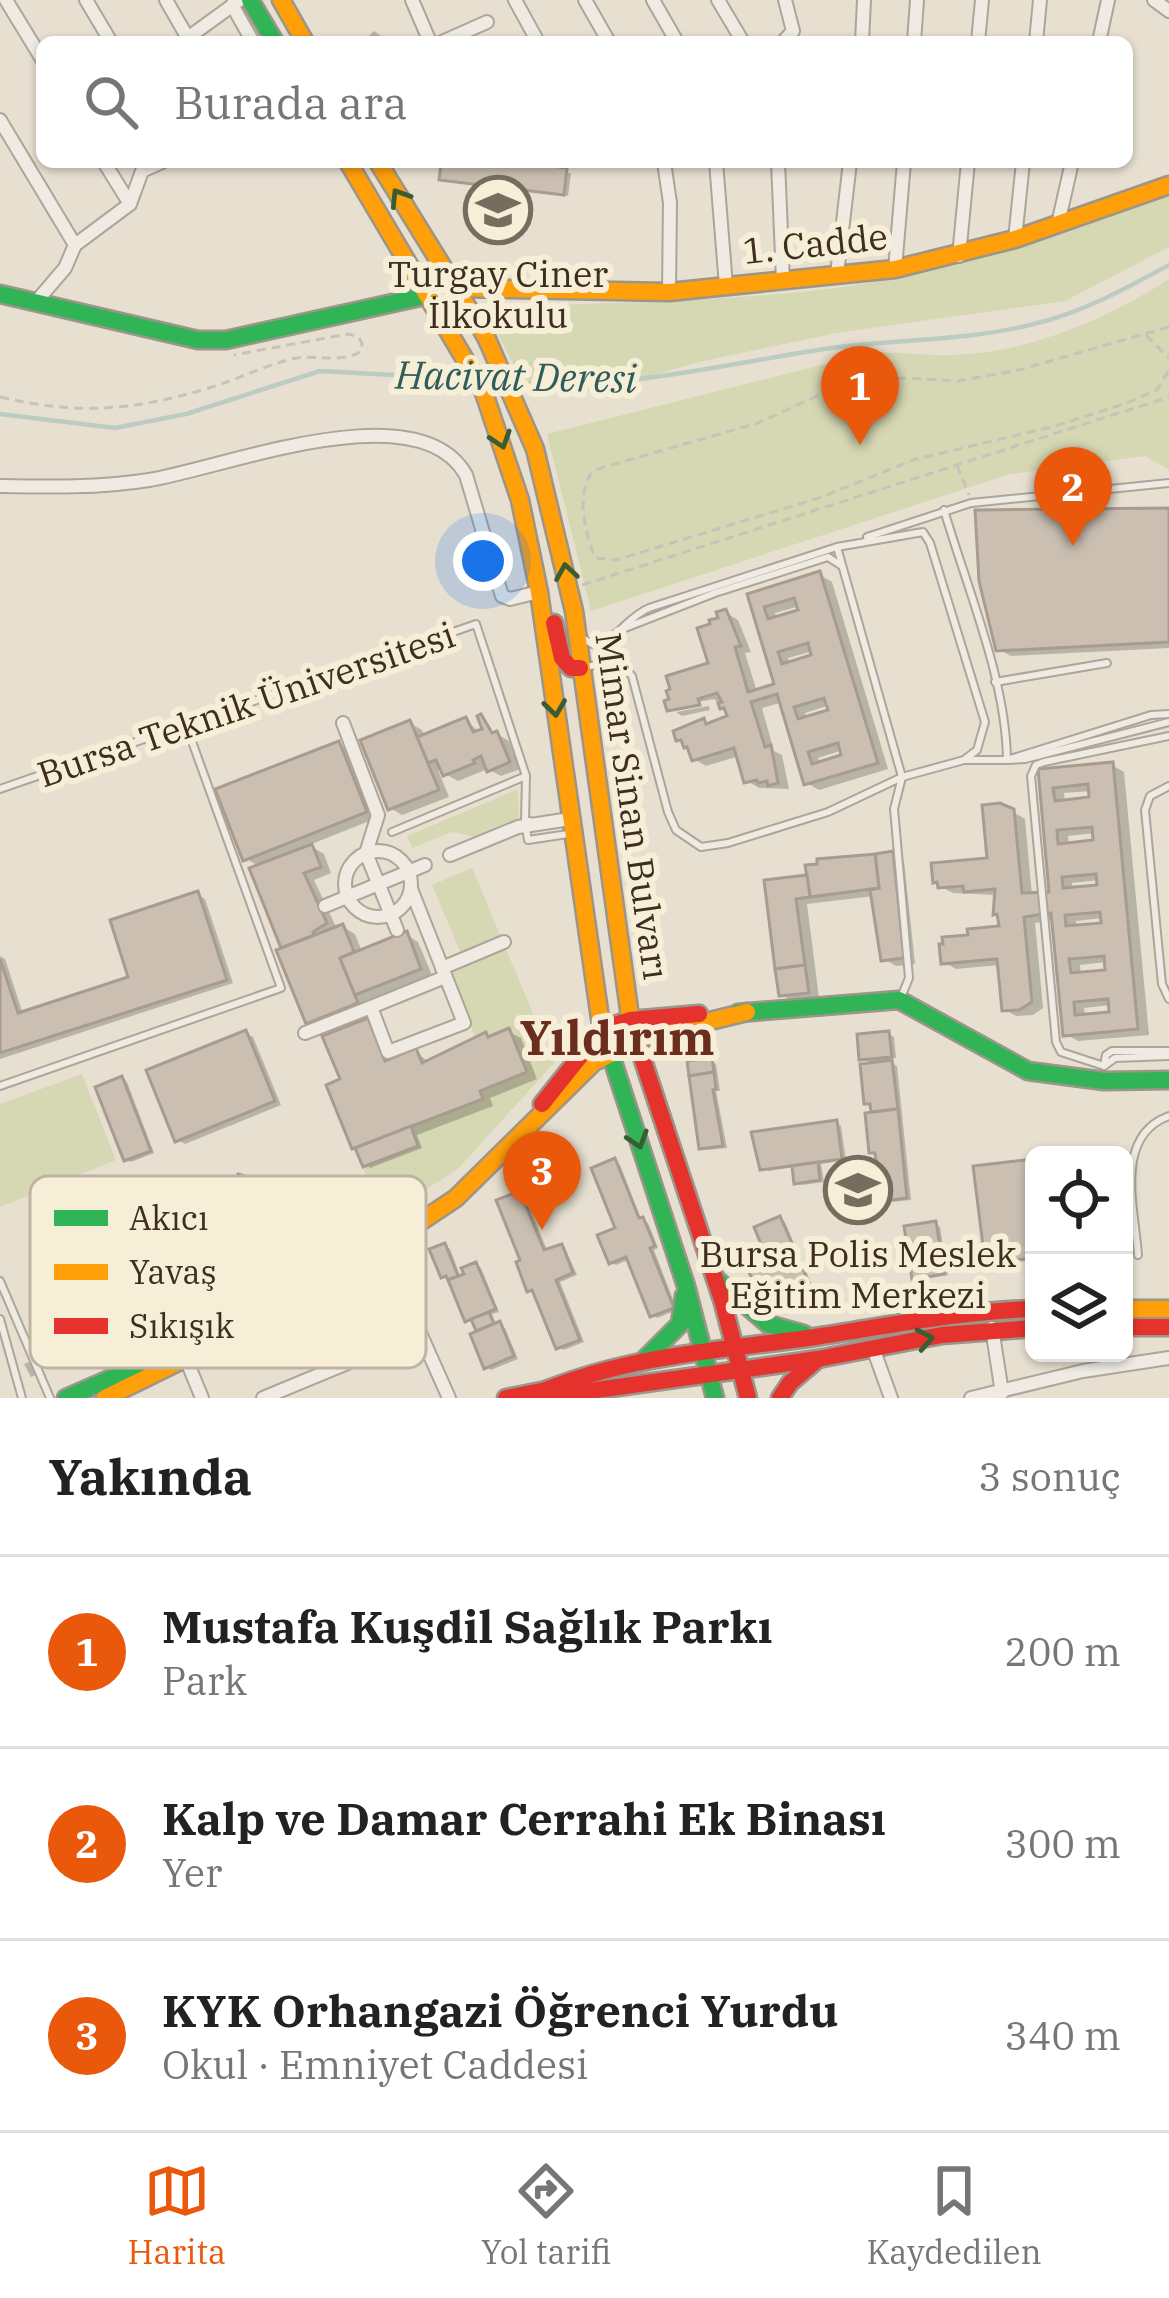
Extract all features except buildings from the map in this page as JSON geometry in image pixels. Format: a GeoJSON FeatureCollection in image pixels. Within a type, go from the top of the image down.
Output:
{"type":"FeatureCollection","features":[{"type":"Feature","properties":{"kind":"main road"},"geometry":{"type":"LineString","coordinates":[[281,0],[302,36]]}},
{"type":"Feature","properties":{"kind":"main road"},"geometry":{"type":"LineString","coordinates":[[241,2],[270,36]]}},
{"type":"Feature","properties":{"kind":"main road","name":"Mimar Sinan Bulvarı"},"geometry":{"type":"LineString","coordinates":[[352,168],[483,390],[520,500],[539,592],[602,1029],[686,1286],[715,1398]]}},
{"type":"Feature","properties":{"kind":"main road","name":"Mimar Sinan Bulvarı"},"geometry":{"type":"LineString","coordinates":[[382,168],[516,397],[548,494],[569,593],[630,1020],[669,1153],[737,1347],[748,1398]]}},
{"type":"Feature","properties":{"kind":"main road","name":"1. Cadde"},"geometry":{"type":"LineString","coordinates":[[460,296],[669,292],[895,269],[1015,239],[1169,184]]}},
{"type":"Feature","properties":{"kind":"main road"},"geometry":{"type":"LineString","coordinates":[[0,294],[198,340],[226,340],[433,302]]}},
{"type":"Feature","properties":{"kind":"main road"},"geometry":{"type":"LineString","coordinates":[[532,552],[547,574],[562,658],[571,668],[580,668]]}},
{"type":"Feature","properties":{"kind":"main road"},"geometry":{"type":"LineString","coordinates":[[518,1137],[602,1029],[630,1020],[899,1000],[1028,1071],[1169,1080]]}},
{"type":"Feature","properties":{"kind":"main road"},"geometry":{"type":"LineString","coordinates":[[426,1218],[456,1198],[609,1052],[696,1022],[747,1012]]}},
{"type":"Feature","properties":{"kind":"main road"},"geometry":{"type":"LineString","coordinates":[[575,1083],[604,1072],[621,1090]]}},
{"type":"Feature","properties":{"kind":"main road"},"geometry":{"type":"LineString","coordinates":[[712,1276],[768,1324],[814,1337]]}},
{"type":"Feature","properties":{"kind":"main road"},"geometry":{"type":"LineString","coordinates":[[639,1364],[680,1324],[686,1286]]}},
{"type":"Feature","properties":{"kind":"main road"},"geometry":{"type":"LineString","coordinates":[[1133,1309],[1169,1309]]}},
{"type":"Feature","properties":{"kind":"main road"},"geometry":{"type":"LineString","coordinates":[[506,1398],[545,1390],[575,1376],[705,1352],[955,1315],[1025,1310]]}},
{"type":"Feature","properties":{"kind":"main road"},"geometry":{"type":"LineString","coordinates":[[1133,1327],[1169,1327]]}},
{"type":"Feature","properties":{"kind":"main road"},"geometry":{"type":"LineString","coordinates":[[545,1390],[575,1394],[629,1389],[992,1328],[1025,1328]]}},
{"type":"Feature","properties":{"kind":"main road"},"geometry":{"type":"LineString","coordinates":[[780,1398],[818,1359]]}},
{"type":"Feature","properties":{"kind":"main road"},"geometry":{"type":"LineString","coordinates":[[66,1398],[134,1368]]}},
{"type":"Feature","properties":{"kind":"main road"},"geometry":{"type":"LineString","coordinates":[[105,1398],[167,1368]]}},
{"type":"Feature","properties":{"kind":"main road"},"geometry":{"type":"LineString","coordinates":[[629,1389],[669,1390],[682,1398]]}},
{"type":"Feature","properties":{"kind":"street"},"geometry":{"type":"LineString","coordinates":[[7,0],[36,49]]}},
{"type":"Feature","properties":{"kind":"street"},"geometry":{"type":"LineString","coordinates":[[86,0],[107,36]]}},
{"type":"Feature","properties":{"kind":"street"},"geometry":{"type":"LineString","coordinates":[[166,0],[185,36]]}},
{"type":"Feature","properties":{"kind":"street"},"geometry":{"type":"LineString","coordinates":[[412,0],[427,36]]}},
{"type":"Feature","properties":{"kind":"street"},"geometry":{"type":"LineString","coordinates":[[515,0],[535,36]]}},
{"type":"Feature","properties":{"kind":"street"},"geometry":{"type":"LineString","coordinates":[[585,0],[606,36]]}},
{"type":"Feature","properties":{"kind":"street"},"geometry":{"type":"LineString","coordinates":[[653,0],[674,36]]}},
{"type":"Feature","properties":{"kind":"street"},"geometry":{"type":"LineString","coordinates":[[718,0],[739,36]]}},
{"type":"Feature","properties":{"kind":"street"},"geometry":{"type":"LineString","coordinates":[[785,0],[793,31],[788,36]]}},
{"type":"Feature","properties":{"kind":"street"},"geometry":{"type":"LineString","coordinates":[[862,36],[865,0]]}},
{"type":"Feature","properties":{"kind":"street"},"geometry":{"type":"LineString","coordinates":[[914,36],[917,0]]}},
{"type":"Feature","properties":{"kind":"street"},"geometry":{"type":"LineString","coordinates":[[979,36],[982,0]]}},
{"type":"Feature","properties":{"kind":"street"},"geometry":{"type":"LineString","coordinates":[[1037,36],[1040,0]]}},
{"type":"Feature","properties":{"kind":"street"},"geometry":{"type":"LineString","coordinates":[[1154,0],[1169,11]]}},
{"type":"Feature","properties":{"kind":"street"},"geometry":{"type":"LineString","coordinates":[[1100,36],[1105,1]]}},
{"type":"Feature","properties":{"kind":"street"},"geometry":{"type":"LineString","coordinates":[[193,36],[241,2],[251,36]]}},
{"type":"Feature","properties":{"kind":"street"},"geometry":{"type":"LineString","coordinates":[[470,36],[487,22]]}},
{"type":"Feature","properties":{"kind":"street"},"geometry":{"type":"LineString","coordinates":[[0,120],[75,245]]}},
{"type":"Feature","properties":{"kind":"street"},"geometry":{"type":"LineString","coordinates":[[108,168],[130,204]]}},
{"type":"Feature","properties":{"kind":"street"},"geometry":{"type":"LineString","coordinates":[[36,302],[65,268],[75,245],[130,204],[141,168]]}},
{"type":"Feature","properties":{"kind":"street"},"geometry":{"type":"LineString","coordinates":[[669,168],[669,292]]}},
{"type":"Feature","properties":{"kind":"street"},"geometry":{"type":"LineString","coordinates":[[716,168],[726,286]]}},
{"type":"Feature","properties":{"kind":"street"},"geometry":{"type":"LineString","coordinates":[[778,168],[783,280]]}},
{"type":"Feature","properties":{"kind":"street"},"geometry":{"type":"LineString","coordinates":[[837,274],[849,168]]}},
{"type":"Feature","properties":{"kind":"street"},"geometry":{"type":"LineString","coordinates":[[895,269],[903,168]]}},
{"type":"Feature","properties":{"kind":"street"},"geometry":{"type":"LineString","coordinates":[[959,256],[967,168]]}},
{"type":"Feature","properties":{"kind":"street"},"geometry":{"type":"LineString","coordinates":[[1015,239],[1022,168]]}},
{"type":"Feature","properties":{"kind":"street"},"geometry":{"type":"LineString","coordinates":[[1058,224],[1071,168]]}},
{"type":"Feature","properties":{"kind":"street"},"geometry":{"type":"LineString","coordinates":[[0,486],[84,488],[153,479],[296,444],[350,437],[418,439],[456,457],[466,475],[502,596],[510,599],[539,592]]}},
{"type":"Feature","properties":{"kind":"street"},"geometry":{"type":"LineString","coordinates":[[343,723],[378,815],[366,853],[397,929]]}},
{"type":"Feature","properties":{"kind":"street"},"geometry":{"type":"LineString","coordinates":[[450,855],[526,824],[570,822]]}},
{"type":"Feature","properties":{"kind":"street"},"geometry":{"type":"LineString","coordinates":[[370,1007],[388,1052],[464,1023],[411,889],[410,872],[392,853],[366,853],[351,863],[345,877],[347,897],[363,914],[376,917],[391,914],[407,900],[411,889]]}},
{"type":"Feature","properties":{"kind":"street"},"geometry":{"type":"LineString","coordinates":[[325,906],[424,866]]}},
{"type":"Feature","properties":{"kind":"street"},"geometry":{"type":"LineString","coordinates":[[305,1033],[503,942]]}},
{"type":"Feature","properties":{"kind":"street"},"geometry":{"type":"LineString","coordinates":[[992,1328],[1002,1394]]}},
{"type":"Feature","properties":{"kind":"street"},"geometry":{"type":"LineString","coordinates":[[426,1346],[449,1398]]}},
{"type":"Feature","properties":{"kind":"street"},"geometry":{"type":"LineString","coordinates":[[873,1348],[891,1398]]}},
{"type":"Feature","properties":{"kind":"street"},"geometry":{"type":"LineString","coordinates":[[971,1398],[1084,1371],[1169,1358]]}},
{"type":"Feature","properties":{"kind":"street"},"geometry":{"type":"LineString","coordinates":[[190,1368],[202,1398]]}},
{"type":"Feature","properties":{"kind":"street"},"geometry":{"type":"LineString","coordinates":[[263,1398],[335,1368]]}},
{"type":"Feature","properties":{"kind":"lane"},"geometry":{"type":"LineString","coordinates":[[574,630],[592,644],[614,638],[628,620],[649,608],[971,502],[1169,483]]}},
{"type":"Feature","properties":{"kind":"lane"},"geometry":{"type":"LineString","coordinates":[[944,510],[994,682],[1006,760]]}},
{"type":"Feature","properties":{"kind":"lane"},"geometry":{"type":"LineString","coordinates":[[848,544],[923,532],[930,543],[986,722],[977,750],[964,760]]}},
{"type":"Feature","properties":{"kind":"lane"},"geometry":{"type":"LineString","coordinates":[[837,547],[902,777],[894,809],[910,978],[899,1000]]}},
{"type":"Feature","properties":{"kind":"lane"},"geometry":{"type":"LineString","coordinates":[[621,630],[715,592],[828,557],[842,566]]}},
{"type":"Feature","properties":{"kind":"lane","name":"Bursa Teknik Üniversitesi"},"geometry":{"type":"LineString","coordinates":[[0,789],[476,624],[526,776],[526,824]]}},
{"type":"Feature","properties":{"kind":"lane"},"geometry":{"type":"LineString","coordinates":[[580,668],[614,663],[632,676],[668,812],[676,830],[700,847],[828,812],[902,777],[964,760],[1006,760],[1150,716],[1169,718]]}},
{"type":"Feature","properties":{"kind":"lane"},"geometry":{"type":"LineString","coordinates":[[994,682],[1107,663]]}},
{"type":"Feature","properties":{"kind":"lane"},"geometry":{"type":"LineString","coordinates":[[0,1086],[281,988],[186,725]]}},
{"type":"Feature","properties":{"kind":"lane"},"geometry":{"type":"LineString","coordinates":[[1169,736],[1044,762],[1036,765],[1031,776],[1056,1042],[1061,1052],[1104,1074],[1115,1058],[1169,1053]]}},
{"type":"Feature","properties":{"kind":"lane"},"geometry":{"type":"LineString","coordinates":[[392,832],[526,776]]}},
{"type":"Feature","properties":{"kind":"lane"},"geometry":{"type":"LineString","coordinates":[[1169,786],[1150,796],[1145,810],[1162,984],[1169,999]]}},
{"type":"Feature","properties":{"kind":"lane"},"geometry":{"type":"LineString","coordinates":[[1138,1255],[1131,1158],[1148,1127],[1169,1116]]}},
{"type":"Feature","properties":{"kind":"lane"},"geometry":{"type":"LineString","coordinates":[[0,1281],[30,1351]]}},
{"type":"Feature","properties":{"kind":"lane"},"geometry":{"type":"LineString","coordinates":[[0,1319],[22,1398]]}},
{"type":"Feature","properties":{"kind":"lane"},"geometry":{"type":"LineString","coordinates":[[0,1362],[10,1358]]}},
{"type":"Feature","properties":{"kind":"lane"},"geometry":{"type":"LineString","coordinates":[[37,1368],[50,1398]]}},
{"type":"Feature","properties":{"kind":"path"},"geometry":{"type":"LineString","coordinates":[[1169,327],[1019,370],[958,381],[902,378],[817,396],[758,423],[594,470],[585,479],[583,494],[590,548],[595,558],[616,560],[821,497],[913,460],[1055,426],[1142,398],[1157,390],[1169,370]]}},
{"type":"Feature","properties":{"kind":"path"},"geometry":{"type":"LineString","coordinates":[[0,397],[57,410],[103,409],[207,389],[298,358],[351,357],[360,352],[362,344],[359,337],[348,334],[231,355]]}},
{"type":"Feature","properties":{"kind":"path"},"geometry":{"type":"LineString","coordinates":[[1144,334],[1169,358]]}},
{"type":"Feature","properties":{"kind":"path"},"geometry":{"type":"LineString","coordinates":[[569,593],[581,585],[1169,397]]}},
{"type":"Feature","properties":{"kind":"path"},"geometry":{"type":"LineString","coordinates":[[956,463],[971,502]]}},
{"type":"Feature","properties":{"kind":"green space"},"geometry":{"type":"Polygon","coordinates":[[[1169,193],[1169,247],[1065,301],[836,333],[699,362],[598,391],[530,396],[490,319],[499,307],[761,296],[917,274],[1013,248],[1169,193]]]}},
{"type":"Feature","properties":{"kind":"green space"},"geometry":{"type":"Polygon","coordinates":[[[1169,279],[1169,470],[1145,456],[1010,474],[591,611],[547,434],[869,353],[953,355],[1010,348],[1093,320],[1169,279]]]}},
{"type":"Feature","properties":{"kind":"green space"},"geometry":{"type":"Polygon","coordinates":[[[518,789],[519,818],[475,837],[452,832],[412,848],[407,836],[518,789]]]}},
{"type":"Feature","properties":{"kind":"green space"},"geometry":{"type":"Polygon","coordinates":[[[472,868],[501,937],[461,954],[432,885],[472,868]]]}},
{"type":"Feature","properties":{"kind":"green space"},"geometry":{"type":"Polygon","coordinates":[[[505,947],[554,1063],[458,1169],[426,1189],[426,1176],[367,1176],[363,1167],[418,1146],[411,1126],[483,1099],[480,1091],[526,1072],[509,1029],[488,1037],[485,1032],[475,1036],[448,970],[505,947]]]}},
{"type":"Feature","properties":{"kind":"green space"},"geometry":{"type":"Polygon","coordinates":[[[82,1074],[116,1160],[77,1176],[30,1176],[30,1195],[0,1207],[0,1104],[82,1074]]]}},
{"type":"Feature","properties":{"kind":"waterway","name":"Hacivat Deresi"},"geometry":{"type":"LineString","coordinates":[[514,383],[631,380],[824,349],[1009,330],[1087,306],[1169,265]]}},
{"type":"Feature","properties":{"kind":"waterway","name":"Hacivat Deresi"},"geometry":{"type":"LineString","coordinates":[[0,414],[115,428],[186,414],[320,371],[467,379]]}},
{"type":"Feature","properties":{"kind":"traffic: fast"},"geometry":{"type":"LineString","coordinates":[[250,0],[271,36]]}},
{"type":"Feature","properties":{"kind":"traffic: fast"},"geometry":{"type":"LineString","coordinates":[[0,294],[198,340],[226,340],[429,295]]}},
{"type":"Feature","properties":{"kind":"traffic: fast"},"geometry":{"type":"LineString","coordinates":[[738,1013],[899,1000],[1028,1071],[1104,1081],[1169,1080]]}},
{"type":"Feature","properties":{"kind":"traffic: fast"},"geometry":{"type":"LineString","coordinates":[[601,1025],[686,1286],[715,1398]]}},
{"type":"Feature","properties":{"kind":"traffic: fast"},"geometry":{"type":"LineString","coordinates":[[717,1280],[768,1324],[804,1334]]}},
{"type":"Feature","properties":{"kind":"traffic: fast"},"geometry":{"type":"LineString","coordinates":[[643,1361],[680,1324],[684,1296]]}},
{"type":"Feature","properties":{"kind":"traffic: fast"},"geometry":{"type":"LineString","coordinates":[[66,1398],[134,1368]]}},
{"type":"Feature","properties":{"kind":"traffic: slow"},"geometry":{"type":"LineString","coordinates":[[281,0],[302,36]]}},
{"type":"Feature","properties":{"kind":"traffic: slow"},"geometry":{"type":"LineString","coordinates":[[352,168],[483,390],[520,500],[539,592],[601,1025]]}},
{"type":"Feature","properties":{"kind":"traffic: slow"},"geometry":{"type":"LineString","coordinates":[[382,168],[486,337],[535,449],[574,611],[631,1024]]}},
{"type":"Feature","properties":{"kind":"traffic: slow"},"geometry":{"type":"LineString","coordinates":[[456,288],[669,292],[895,269],[1015,239],[1169,185]]}},
{"type":"Feature","properties":{"kind":"traffic: slow"},"geometry":{"type":"LineString","coordinates":[[426,1218],[456,1198],[594,1062],[648,1036],[747,1012]]}},
{"type":"Feature","properties":{"kind":"traffic: slow"},"geometry":{"type":"LineString","coordinates":[[1133,1309],[1169,1309]]}},
{"type":"Feature","properties":{"kind":"traffic: slow"},"geometry":{"type":"LineString","coordinates":[[105,1398],[166,1368]]}},
{"type":"Feature","properties":{"kind":"traffic: jam"},"geometry":{"type":"LineString","coordinates":[[554,623],[562,658],[571,668],[580,668]]}},
{"type":"Feature","properties":{"kind":"traffic: jam"},"geometry":{"type":"LineString","coordinates":[[542,1104],[602,1029],[630,1020],[699,1014]]}},
{"type":"Feature","properties":{"kind":"traffic: jam"},"geometry":{"type":"LineString","coordinates":[[631,1024],[723,1303],[748,1398]]}},
{"type":"Feature","properties":{"kind":"traffic: jam"},"geometry":{"type":"LineString","coordinates":[[546,1390],[679,1355],[1025,1309]]}},
{"type":"Feature","properties":{"kind":"traffic: jam"},"geometry":{"type":"LineString","coordinates":[[1133,1327],[1169,1327]]}},
{"type":"Feature","properties":{"kind":"traffic: jam"},"geometry":{"type":"LineString","coordinates":[[546,1390],[575,1393],[818,1359],[942,1335],[1025,1329]]}},
{"type":"Feature","properties":{"kind":"traffic: jam"},"geometry":{"type":"LineString","coordinates":[[780,1398],[818,1359]]}},
{"type":"Feature","properties":{"kind":"traffic: jam"},"geometry":{"type":"LineString","coordinates":[[506,1398],[546,1390]]}},
{"type":"Feature","properties":{"kind":"place","name":"Turgay Ciner İlkokulu"},"geometry":{"type":"Point","coordinates":[498,210]}},
{"type":"Feature","properties":{"kind":"place","name":"Mustafa Kuşdil Sağlık Parkı"},"geometry":{"type":"Point","coordinates":[860,445]}},
{"type":"Feature","properties":{"kind":"place","name":"Kalp ve Damar Cerrahi Ek Binası"},"geometry":{"type":"Point","coordinates":[1073,546]}},
{"type":"Feature","properties":{"kind":"place","name":"Bursa Polis Meslek Eğitim Merkezi"},"geometry":{"type":"Point","coordinates":[858,1190]}},
{"type":"Feature","properties":{"kind":"place","name":"KYK Orhangazi Öğrenci Yurdu"},"geometry":{"type":"Point","coordinates":[542,1230]}},
{"type":"Feature","properties":{"kind":"district","name":"Yıldırım"},"geometry":{"type":"Point","coordinates":[617,1037]}}]}
